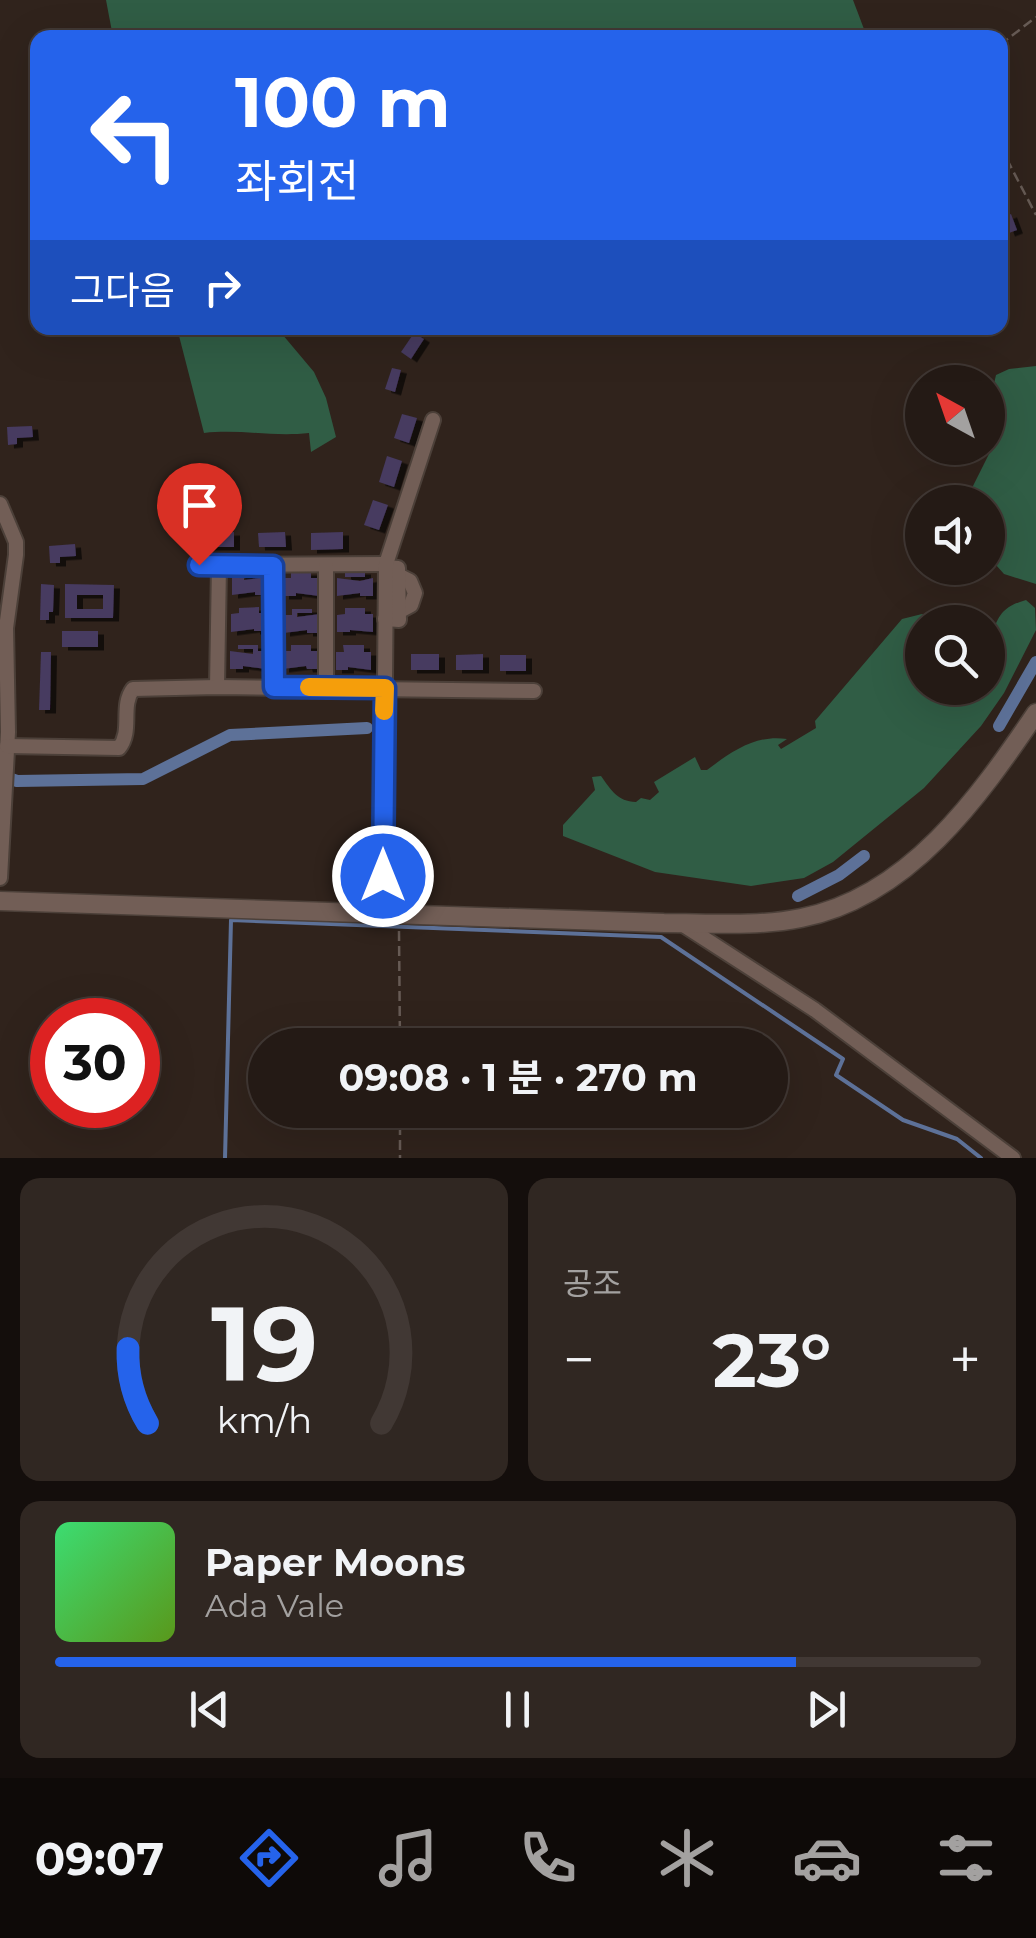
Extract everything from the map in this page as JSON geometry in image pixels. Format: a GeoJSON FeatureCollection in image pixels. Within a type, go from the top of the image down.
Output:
{"type":"FeatureCollection","features":[{"type":"Feature","properties":{"kind":"street"},"geometry":{"type":"LineString","coordinates":[[391,914],[385,688],[392,615],[390,568],[433,420]]}},
{"type":"Feature","properties":{"kind":"street"},"geometry":{"type":"LineString","coordinates":[[0,504],[16,542],[6,628],[8,746],[0,878]]}},
{"type":"Feature","properties":{"kind":"street"},"geometry":{"type":"LineString","coordinates":[[199,565],[390,568],[410,580],[415,593],[410,605],[392,615]]}},
{"type":"Feature","properties":{"kind":"street"},"geometry":{"type":"LineString","coordinates":[[218,686],[219,565]]}},
{"type":"Feature","properties":{"kind":"street"},"geometry":{"type":"LineString","coordinates":[[273,566],[274,687]]}},
{"type":"Feature","properties":{"kind":"street"},"geometry":{"type":"LineString","coordinates":[[326,566],[326,688]]}},
{"type":"Feature","properties":{"kind":"street"},"geometry":{"type":"LineString","coordinates":[[8,746],[119,748],[125,742],[127,701],[133,689],[218,686],[534,691]]}},
{"type":"Feature","properties":{"kind":"street"},"geometry":{"type":"LineString","coordinates":[[0,901],[682,923],[797,919],[846,904],[882,884],[973,804],[1036,713]]}},
{"type":"Feature","properties":{"kind":"street"},"geometry":{"type":"LineString","coordinates":[[682,923],[814,1010],[1014,1158]]}},
{"type":"Feature","properties":{"kind":"path"},"geometry":{"type":"LineString","coordinates":[[1008,39],[1036,16]]}},
{"type":"Feature","properties":{"kind":"path"},"geometry":{"type":"LineString","coordinates":[[1008,162],[1036,216]]}},
{"type":"Feature","properties":{"kind":"path"},"geometry":{"type":"LineString","coordinates":[[391,914],[399,1028]]}},
{"type":"Feature","properties":{"kind":"path"},"geometry":{"type":"LineString","coordinates":[[400,1128],[400,1158]]}},
{"type":"Feature","properties":{"kind":"green space"},"geometry":{"type":"Polygon","coordinates":[[[106,0],[853,0],[864,30],[112,30],[106,0]]]}},
{"type":"Feature","properties":{"kind":"green space"},"geometry":{"type":"Polygon","coordinates":[[[179,335],[283,335],[314,372],[326,398],[336,437],[311,452],[309,433],[204,433],[179,335]]]}},
{"type":"Feature","properties":{"kind":"green space"},"geometry":{"type":"Polygon","coordinates":[[[1036,366],[1036,584],[1005,574],[1005,485],[974,485],[984,465],[1005,465],[1005,371],[1036,366]]]}},
{"type":"Feature","properties":{"kind":"green space"},"geometry":{"type":"Polygon","coordinates":[[[1026,600],[1035,608],[1036,630],[1005,691],[1005,610],[1026,600]]]}},
{"type":"Feature","properties":{"kind":"green space"},"geometry":{"type":"Polygon","coordinates":[[[905,618],[905,705],[996,705],[924,788],[833,862],[804,878],[751,886],[655,872],[563,836],[563,825],[595,790],[592,777],[601,776],[624,800],[650,800],[659,792],[654,782],[695,757],[701,770],[707,770],[754,742],[787,739],[778,745],[781,749],[816,728],[815,721],[905,618]]]}},
{"type":"Feature","properties":{"kind":"building"},"geometry":{"type":"Polygon","coordinates":[[[1011,214],[1017,230],[1009,233],[1008,230],[1011,214]]]}},
{"type":"Feature","properties":{"kind":"building"},"geometry":{"type":"Polygon","coordinates":[[[413,335],[424,339],[411,359],[401,352],[413,335]]]}},
{"type":"Feature","properties":{"kind":"building"},"geometry":{"type":"Polygon","coordinates":[[[392,368],[401,370],[395,392],[385,389],[392,368]]]}},
{"type":"Feature","properties":{"kind":"building"},"geometry":{"type":"Polygon","coordinates":[[[402,414],[417,418],[409,443],[394,438],[402,414]]]}},
{"type":"Feature","properties":{"kind":"building"},"geometry":{"type":"Polygon","coordinates":[[[32,426],[33,437],[17,438],[17,444],[8,445],[7,427],[32,426]]]}},
{"type":"Feature","properties":{"kind":"building"},"geometry":{"type":"Polygon","coordinates":[[[387,456],[402,461],[394,487],[379,482],[387,456]]]}},
{"type":"Feature","properties":{"kind":"building"},"geometry":{"type":"Polygon","coordinates":[[[373,500],[388,505],[379,530],[364,525],[373,500]]]}},
{"type":"Feature","properties":{"kind":"building"},"geometry":{"type":"Polygon","coordinates":[[[234,532],[234,547],[207,547],[207,533],[234,532]]]}},
{"type":"Feature","properties":{"kind":"building"},"geometry":{"type":"Polygon","coordinates":[[[285,532],[286,547],[259,547],[258,533],[285,532]]]}},
{"type":"Feature","properties":{"kind":"building"},"geometry":{"type":"Polygon","coordinates":[[[343,532],[343,549],[311,550],[311,533],[343,532]]]}},
{"type":"Feature","properties":{"kind":"building"},"geometry":{"type":"Polygon","coordinates":[[[75,544],[76,556],[60,557],[60,563],[50,563],[49,546],[75,544]]]}},
{"type":"Feature","properties":{"kind":"building"},"geometry":{"type":"Polygon","coordinates":[[[260,571],[260,576],[244,576],[244,580],[267,577],[268,595],[232,595],[232,577],[239,577],[240,572],[260,571]]]}},
{"type":"Feature","properties":{"kind":"building"},"geometry":{"type":"Polygon","coordinates":[[[345,571],[365,571],[365,577],[345,577],[345,571]]]}},
{"type":"Feature","properties":{"kind":"building"},"geometry":{"type":"Polygon","coordinates":[[[291,572],[311,572],[311,578],[319,578],[319,596],[283,596],[283,578],[291,578],[291,572]]]}},
{"type":"Feature","properties":{"kind":"building"},"geometry":{"type":"Polygon","coordinates":[[[337,578],[373,578],[373,596],[337,596],[337,578]]]}},
{"type":"Feature","properties":{"kind":"building"},"geometry":{"type":"Polygon","coordinates":[[[41,584],[54,585],[49,620],[40,620],[41,584]]]}},
{"type":"Feature","properties":{"kind":"building"},"geometry":{"type":"Polygon","coordinates":[[[65,584],[114,585],[113,618],[65,618],[65,584]],[[77,595],[77,609],[103,609],[103,595],[77,595]]]}},
{"type":"Feature","properties":{"kind":"building"},"geometry":{"type":"Polygon","coordinates":[[[259,607],[259,613],[267,613],[267,631],[231,632],[231,614],[239,613],[239,608],[259,607]]]}},
{"type":"Feature","properties":{"kind":"building"},"geometry":{"type":"Polygon","coordinates":[[[345,608],[365,608],[365,614],[373,614],[373,632],[337,632],[337,615],[345,614],[345,608]]]}},
{"type":"Feature","properties":{"kind":"building"},"geometry":{"type":"Polygon","coordinates":[[[292,609],[312,609],[312,613],[297,613],[297,617],[320,614],[320,633],[284,633],[284,615],[292,615],[292,609]]]}},
{"type":"Feature","properties":{"kind":"building"},"geometry":{"type":"Polygon","coordinates":[[[62,631],[98,631],[98,647],[62,647],[62,631]]]}},
{"type":"Feature","properties":{"kind":"building"},"geometry":{"type":"Polygon","coordinates":[[[238,645],[258,645],[258,651],[266,651],[266,669],[230,669],[230,651],[253,654],[253,649],[238,649],[238,645]]]}},
{"type":"Feature","properties":{"kind":"building"},"geometry":{"type":"Polygon","coordinates":[[[291,645],[311,645],[311,651],[319,651],[319,669],[283,669],[283,651],[291,651],[291,645]]]}},
{"type":"Feature","properties":{"kind":"building"},"geometry":{"type":"Polygon","coordinates":[[[343,645],[364,645],[364,652],[371,652],[371,670],[336,670],[336,652],[344,652],[343,645]]]}},
{"type":"Feature","properties":{"kind":"building"},"geometry":{"type":"Polygon","coordinates":[[[41,652],[51,652],[50,710],[39,710],[41,652]]]}},
{"type":"Feature","properties":{"kind":"building"},"geometry":{"type":"Polygon","coordinates":[[[411,654],[439,654],[439,670],[411,670],[411,654]]]}},
{"type":"Feature","properties":{"kind":"building"},"geometry":{"type":"Polygon","coordinates":[[[483,654],[483,670],[456,670],[456,655],[483,654]]]}},
{"type":"Feature","properties":{"kind":"building"},"geometry":{"type":"Polygon","coordinates":[[[500,655],[526,655],[526,671],[500,671],[500,655]]]}},
{"type":"Feature","properties":{"kind":"waterway"},"geometry":{"type":"LineString","coordinates":[[999,726],[1036,662]]}},
{"type":"Feature","properties":{"kind":"waterway"},"geometry":{"type":"LineString","coordinates":[[0,775],[17,781],[143,779],[230,735],[367,728]]}},
{"type":"Feature","properties":{"kind":"waterway"},"geometry":{"type":"LineString","coordinates":[[798,896],[839,875],[864,856]]}},
{"type":"Feature","properties":{"kind":"waterway"},"geometry":{"type":"LineString","coordinates":[[225,1158],[231,920],[661,937],[843,1059],[836,1075],[903,1120],[957,1139],[981,1158]]}},
{"type":"Feature","properties":{"kind":"slow traffic"},"geometry":{"type":"LineString","coordinates":[[309,687],[385,688],[384,711]]}},
{"type":"Feature","properties":{"kind":"route"},"geometry":{"type":"LineString","coordinates":[[199,565],[273,566],[274,687],[385,688],[383,876]]}}]}
